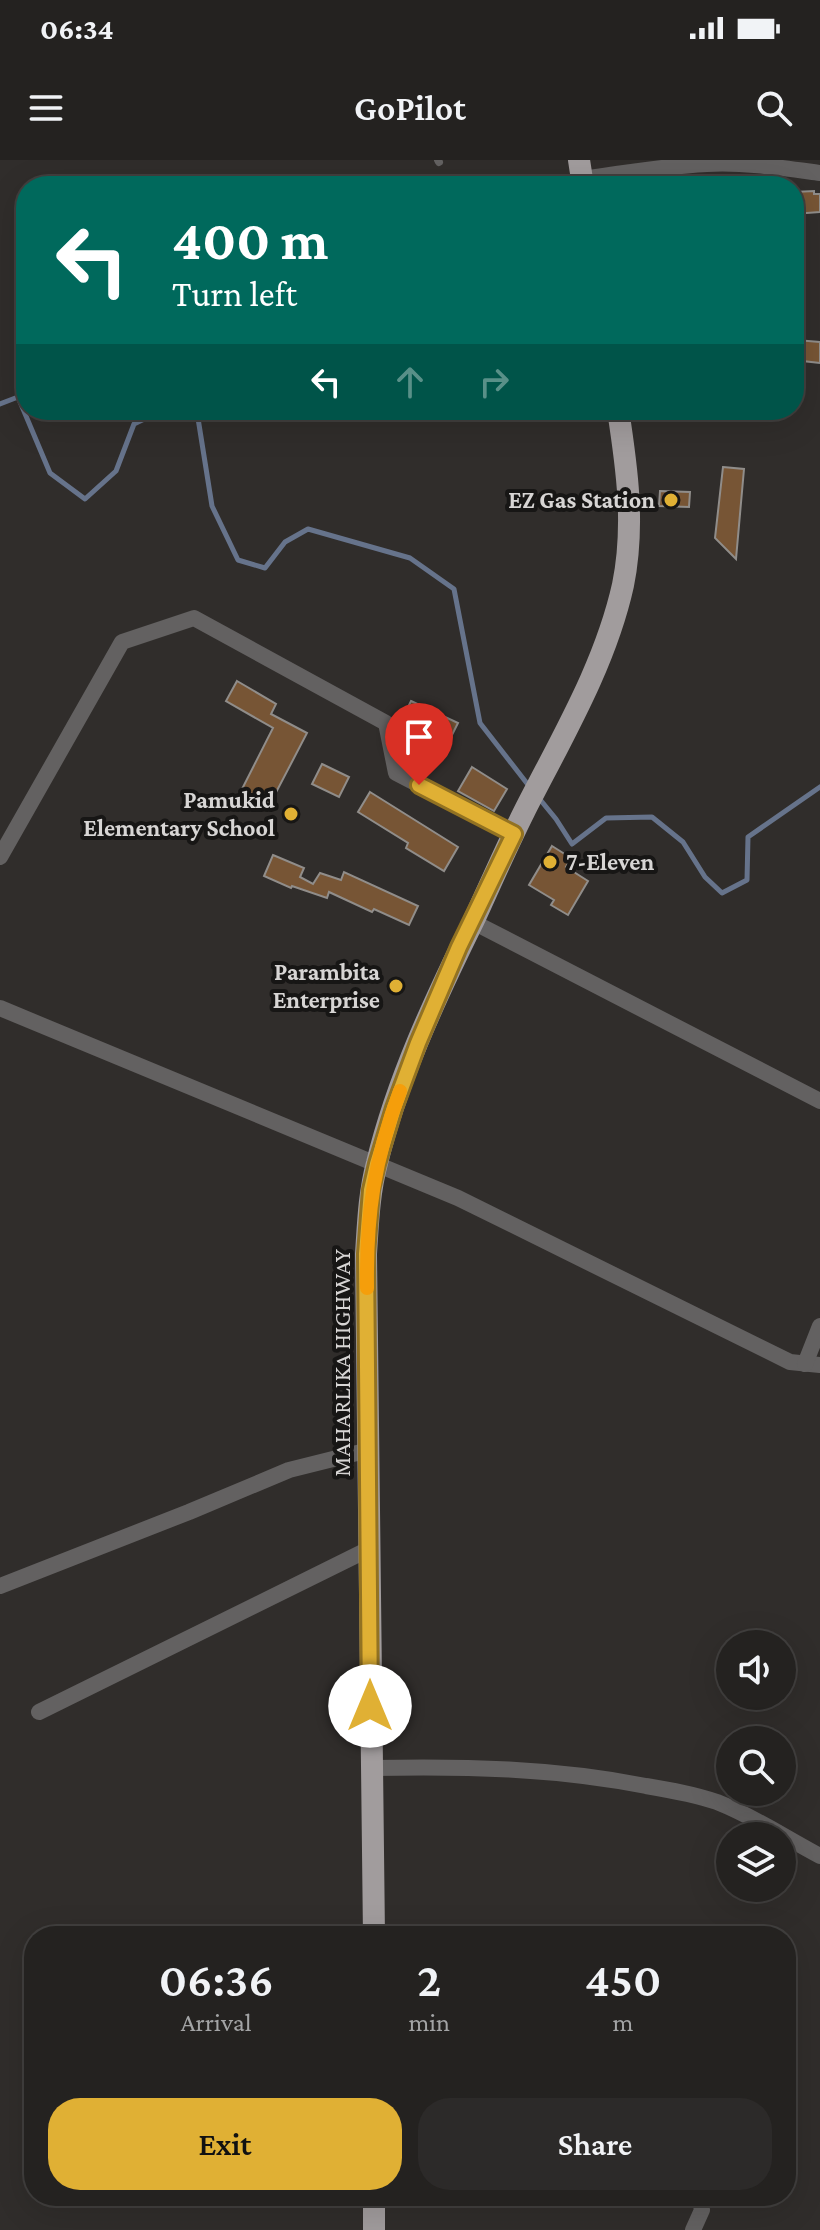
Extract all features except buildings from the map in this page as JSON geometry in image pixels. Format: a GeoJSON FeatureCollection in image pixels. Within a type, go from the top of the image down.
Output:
{"type":"FeatureCollection","features":[{"type":"Feature","properties":{"kind":"highway","name":"MAHARLIKA HIGHWAY"},"geometry":{"type":"LineString","coordinates":[[374,1926],[366,1254],[377,1164],[418,1043],[607,637],[623,584],[628,552],[630,492],[619,420]]}},
{"type":"Feature","properties":{"kind":"highway"},"geometry":{"type":"LineString","coordinates":[[374,2206],[374,2230]]}},
{"type":"Feature","properties":{"kind":"street"},"geometry":{"type":"LineString","coordinates":[[581,175],[710,163],[764,165],[820,173]]}},
{"type":"Feature","properties":{"kind":"street"},"geometry":{"type":"LineString","coordinates":[[0,857],[122,642],[194,618],[386,723],[396,773],[514,834]]}},
{"type":"Feature","properties":{"kind":"street"},"geometry":{"type":"LineString","coordinates":[[473,922],[820,1101]]}},
{"type":"Feature","properties":{"kind":"street"},"geometry":{"type":"LineString","coordinates":[[0,1008],[458,1198],[790,1362],[812,1364],[820,1326]]}},
{"type":"Feature","properties":{"kind":"street"},"geometry":{"type":"LineString","coordinates":[[0,1586],[289,1470],[369,1450]]}},
{"type":"Feature","properties":{"kind":"street"},"geometry":{"type":"LineString","coordinates":[[39,1712],[369,1549]]}},
{"type":"Feature","properties":{"kind":"street"},"geometry":{"type":"LineString","coordinates":[[371,1768],[511,1769],[614,1780],[692,1794],[760,1822],[820,1856]]}},
{"type":"Feature","properties":{"kind":"street"},"geometry":{"type":"LineString","coordinates":[[693,2230],[701,2206]]}},
{"type":"Feature","properties":{"kind":"waterway"},"geometry":{"type":"LineString","coordinates":[[0,404],[16,398]]}},
{"type":"Feature","properties":{"kind":"waterway"},"geometry":{"type":"LineString","coordinates":[[28,420],[50,473],[85,499],[116,471],[134,424],[142,420]]}},
{"type":"Feature","properties":{"kind":"waterway"},"geometry":{"type":"LineString","coordinates":[[198,420],[212,506],[238,560],[265,568],[285,542],[308,529],[410,558],[454,589],[480,723],[529,786]]}},
{"type":"Feature","properties":{"kind":"waterway"},"geometry":{"type":"LineString","coordinates":[[538,797],[572,844],[606,818],[652,817],[683,842],[705,877],[722,893],[747,880],[748,837],[820,787]]}},
{"type":"Feature","properties":{"kind":"slow traffic"},"geometry":{"type":"LineString","coordinates":[[367,1288],[371,1190],[384,1136],[400,1091]]}},
{"type":"Feature","properties":{"kind":"place","name":"EZ Gas Station"},"geometry":{"type":"Point","coordinates":[671,500]}},
{"type":"Feature","properties":{"kind":"place","name":"Pamukid Elementary School"},"geometry":{"type":"Point","coordinates":[291,814]}},
{"type":"Feature","properties":{"kind":"place","name":"7-Eleven"},"geometry":{"type":"Point","coordinates":[550,862]}},
{"type":"Feature","properties":{"kind":"place","name":"Parambita Enterprise"},"geometry":{"type":"Point","coordinates":[396,986]}},
{"type":"Feature","properties":{"kind":"route"},"geometry":{"type":"LineString","coordinates":[[370,1706],[366,1254],[371,1190],[384,1136],[418,1043],[459,947],[514,834],[419,785]]}}]}
